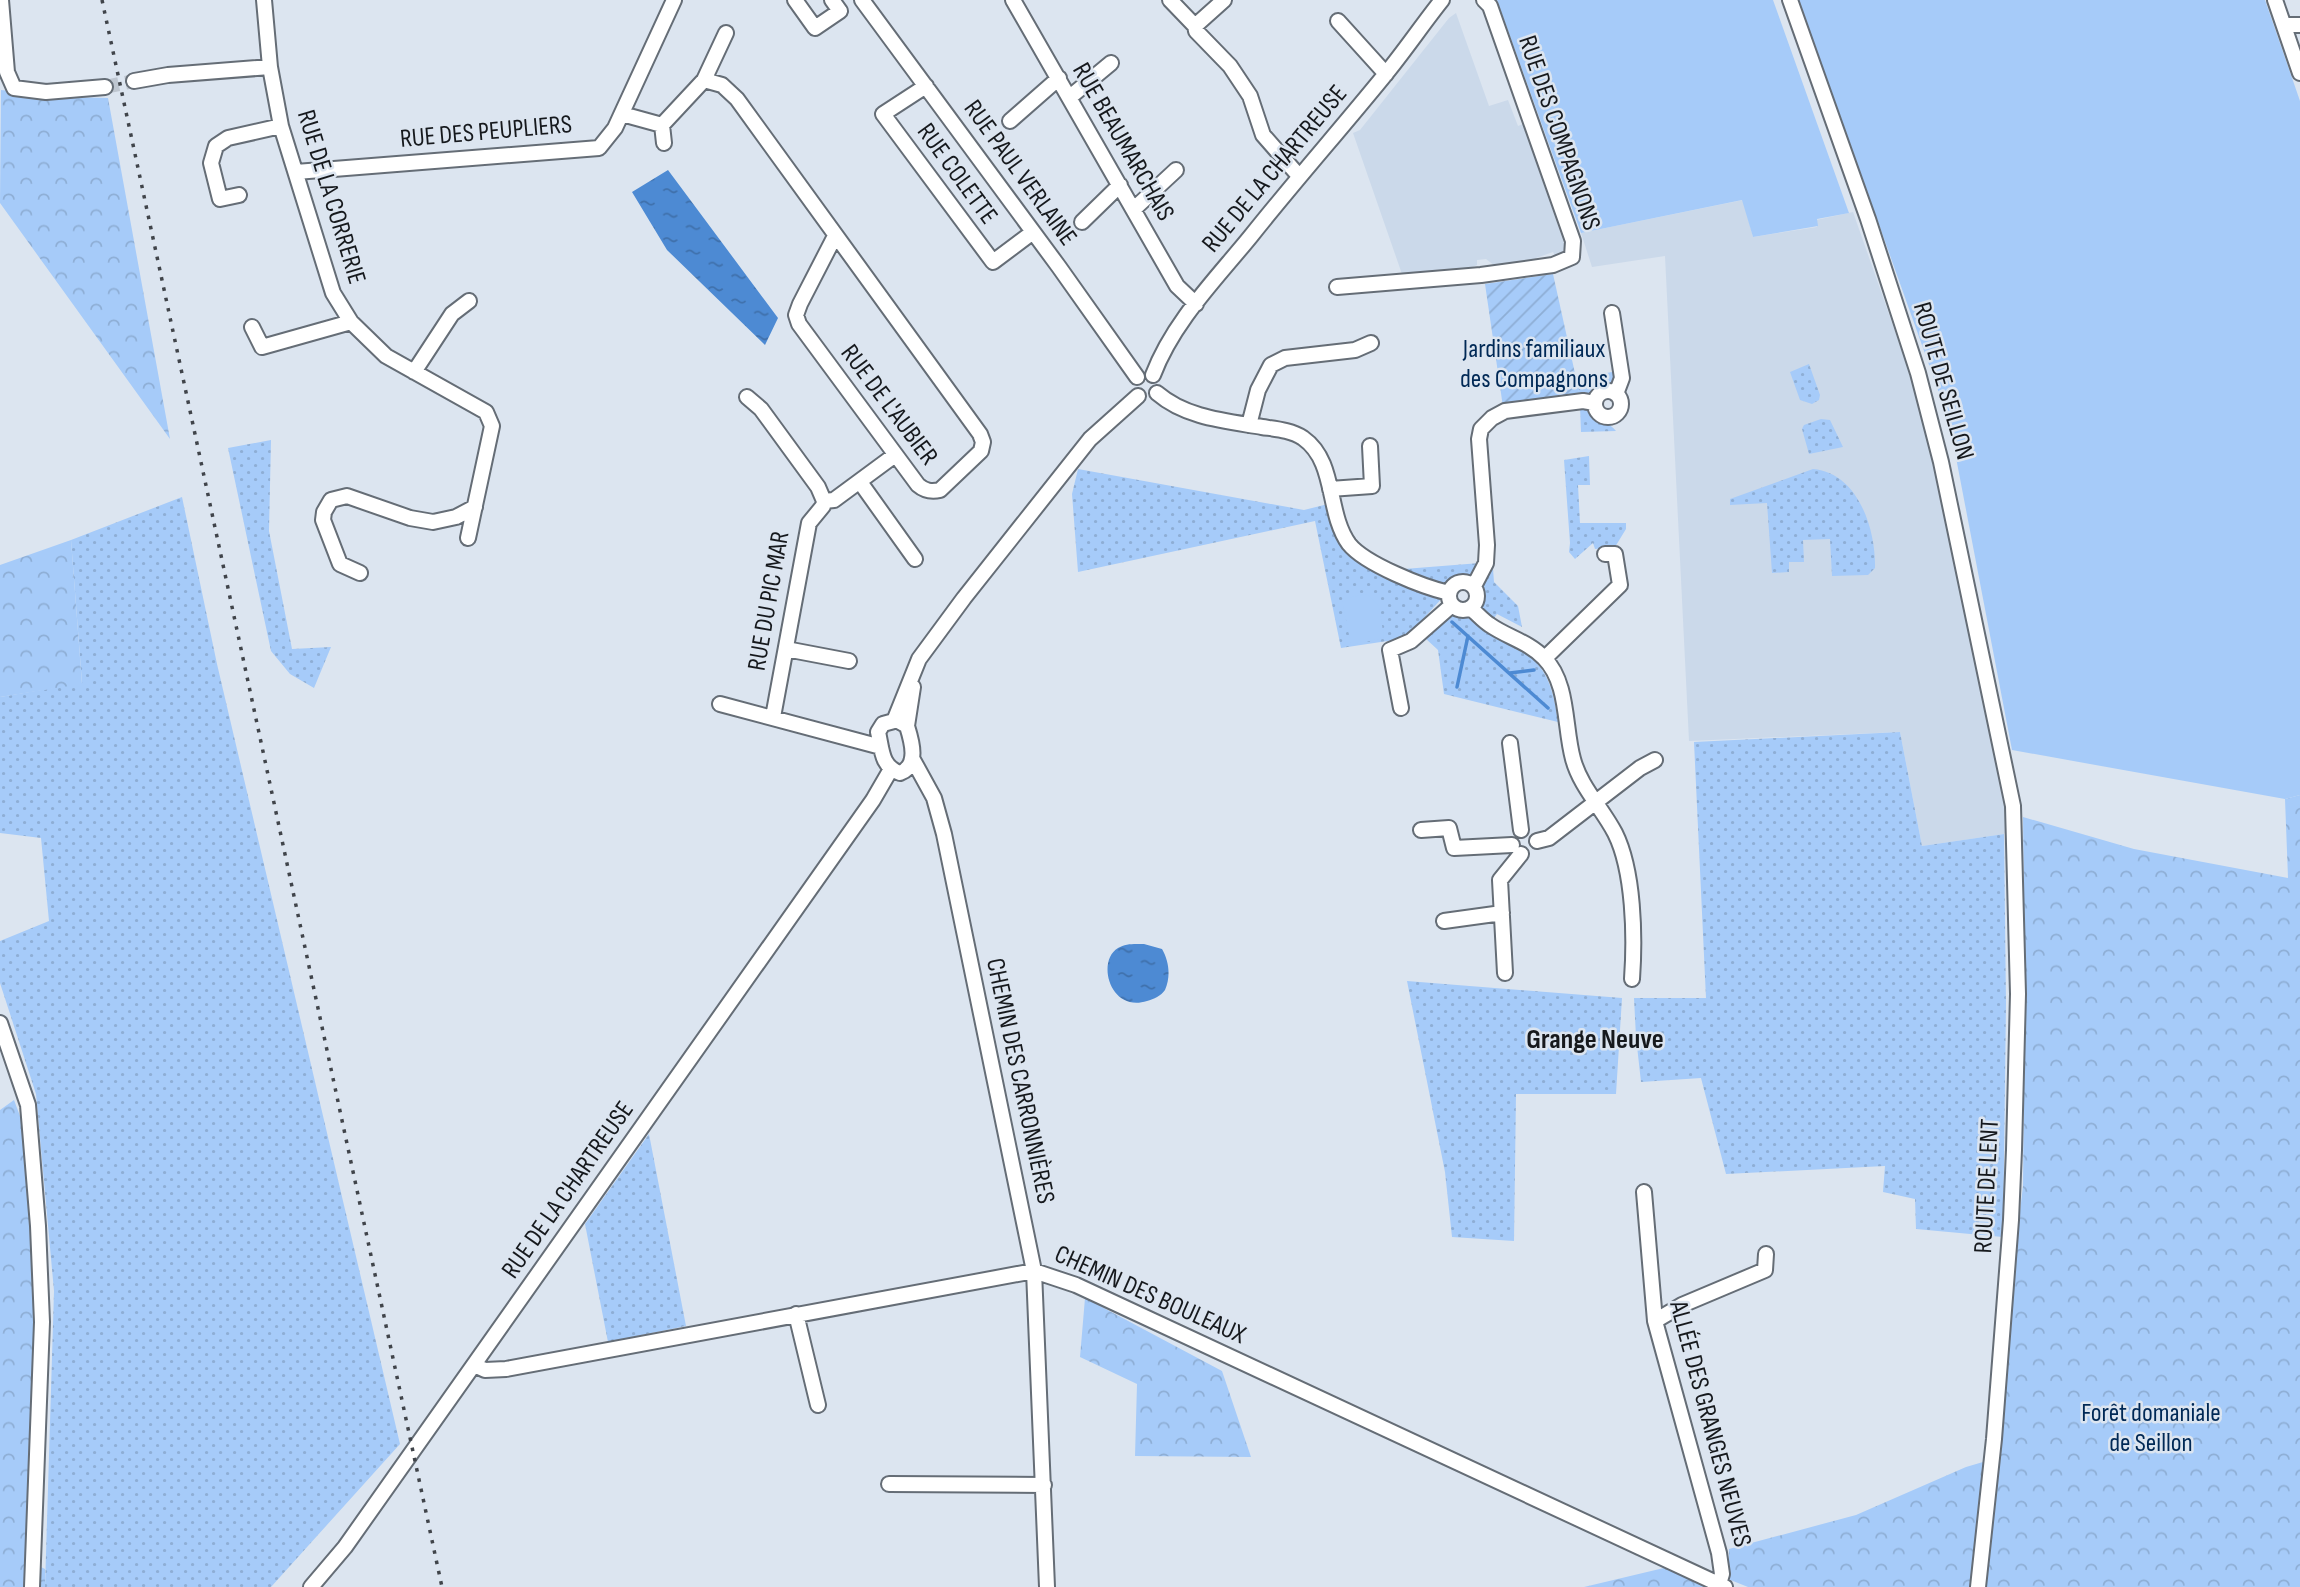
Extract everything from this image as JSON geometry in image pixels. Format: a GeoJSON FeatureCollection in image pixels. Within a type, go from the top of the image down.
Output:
{"type":"FeatureCollection","features":[{"type":"Feature","properties":{"kind":"street"},"geometry":{"type":"LineString","coordinates":[[1,0],[7,72],[14,88],[47,92],[105,87]]}},
{"type":"Feature","properties":{"kind":"street","name":"RUE DE LA CORRERIE"},"geometry":{"type":"LineString","coordinates":[[264,0],[270,67],[281,126],[333,293],[351,323],[386,356],[486,412],[492,426],[468,538]]}},
{"type":"Feature","properties":{"kind":"street","name":"RUE DES PEUPLIERS"},"geometry":{"type":"LineString","coordinates":[[296,172],[598,148],[615,128],[674,0]]}},
{"type":"Feature","properties":{"kind":"street"},"geometry":{"type":"LineString","coordinates":[[799,1],[816,28],[840,11],[832,0]]}},
{"type":"Feature","properties":{"kind":"street","name":"RUE PAUL VERLAINE"},"geometry":{"type":"LineString","coordinates":[[862,0],[1034,232],[1136,377]]}},
{"type":"Feature","properties":{"kind":"street","name":"RUE BEAUMARCHAIS"},"geometry":{"type":"LineString","coordinates":[[1013,0],[1177,286],[1196,304]]}},
{"type":"Feature","properties":{"kind":"street"},"geometry":{"type":"LineString","coordinates":[[1170,0],[1230,66],[1250,96],[1263,135],[1299,176]]}},
{"type":"Feature","properties":{"kind":"street"},"geometry":{"type":"LineString","coordinates":[[1195,26],[1224,0]]}},
{"type":"Feature","properties":{"kind":"street","name":"RUE DE LA CHARTREUSE"},"geometry":{"type":"LineString","coordinates":[[1153,375],[1173,335],[1196,304],[1299,176],[1386,74],[1443,0]]}},
{"type":"Feature","properties":{"kind":"street","name":"RUE DES COMPAGNONS"},"geometry":{"type":"LineString","coordinates":[[1337,287],[1481,275],[1553,265],[1572,257],[1573,241],[1490,6],[1484,0]]}},
{"type":"Feature","properties":{"kind":"street","name":"ROUTE DE SEILLON"},"geometry":{"type":"LineString","coordinates":[[1790,0],[1918,373],[1941,462],[2011,787]]}},
{"type":"Feature","properties":{"kind":"street"},"geometry":{"type":"LineString","coordinates":[[2275,0],[2300,73]]}},
{"type":"Feature","properties":{"kind":"street"},"geometry":{"type":"LineString","coordinates":[[1339,20],[1386,74]]}},
{"type":"Feature","properties":{"kind":"street"},"geometry":{"type":"LineString","coordinates":[[2284,25],[2300,25]]}},
{"type":"Feature","properties":{"kind":"street"},"geometry":{"type":"LineString","coordinates":[[664,143],[662,125],[704,80],[726,33]]}},
{"type":"Feature","properties":{"kind":"street"},"geometry":{"type":"LineString","coordinates":[[1070,97],[1111,63]]}},
{"type":"Feature","properties":{"kind":"street"},"geometry":{"type":"LineString","coordinates":[[134,81],[168,75],[270,67]]}},
{"type":"Feature","properties":{"kind":"street"},"geometry":{"type":"LineString","coordinates":[[1010,121],[1059,78]]}},
{"type":"Feature","properties":{"kind":"street","name":"RUE DE L'AUBIER"},"geometry":{"type":"LineString","coordinates":[[704,80],[722,85],[737,99],[980,434],[983,442],[981,451],[940,490],[924,490],[918,485],[799,324],[796,315],[800,303],[835,236]]}},
{"type":"Feature","properties":{"kind":"street","name":"RUE COLETTE"},"geometry":{"type":"LineString","coordinates":[[926,86],[883,114],[988,266],[1034,232]]}},
{"type":"Feature","properties":{"kind":"street"},"geometry":{"type":"LineString","coordinates":[[622,114],[662,125]]}},
{"type":"Feature","properties":{"kind":"street"},"geometry":{"type":"LineString","coordinates":[[239,195],[220,199],[211,163],[216,146],[228,138],[281,126]]}},
{"type":"Feature","properties":{"kind":"street"},"geometry":{"type":"LineString","coordinates":[[1134,209],[1176,170]]}},
{"type":"Feature","properties":{"kind":"street"},"geometry":{"type":"LineString","coordinates":[[1082,222],[1119,185]]}},
{"type":"Feature","properties":{"kind":"street"},"geometry":{"type":"LineString","coordinates":[[414,372],[452,314],[469,301]]}},
{"type":"Feature","properties":{"kind":"street"},"geometry":{"type":"LineString","coordinates":[[1595,402],[1600,415],[1619,420],[1621,405],[1616,394],[1622,378],[1612,313]]}},
{"type":"Feature","properties":{"kind":"street"},"geometry":{"type":"LineString","coordinates":[[252,327],[262,347],[351,323]]}},
{"type":"Feature","properties":{"kind":"street"},"geometry":{"type":"LineString","coordinates":[[1249,425],[1258,390],[1271,365],[1284,358],[1355,350],[1371,343]]}},
{"type":"Feature","properties":{"kind":"street"},"geometry":{"type":"LineString","coordinates":[[1144,373],[1153,375],[1158,381],[1157,393],[1146,399],[1138,396],[1133,384],[1136,377],[1144,373]]}},
{"type":"Feature","properties":{"kind":"street"},"geometry":{"type":"LineString","coordinates":[[1157,393],[1185,410],[1212,418],[1284,430],[1301,436],[1312,446],[1325,468],[1343,532],[1357,551],[1396,574],[1450,599],[1461,610],[1474,605],[1477,596],[1474,586],[1467,582],[1458,582],[1450,589],[1450,599],[1411,641],[1390,650],[1401,708]]}},
{"type":"Feature","properties":{"kind":"street"},"geometry":{"type":"LineString","coordinates":[[1595,402],[1603,393],[1616,394]]}},
{"type":"Feature","properties":{"kind":"street"},"geometry":{"type":"LineString","coordinates":[[895,761],[900,724],[919,659],[1074,459],[1108,421],[1138,396]]}},
{"type":"Feature","properties":{"kind":"street"},"geometry":{"type":"LineString","coordinates":[[747,397],[761,409],[818,486],[824,501],[834,500],[895,455]]}},
{"type":"Feature","properties":{"kind":"street"},"geometry":{"type":"LineString","coordinates":[[1474,586],[1486,563],[1487,545],[1479,439],[1481,429],[1492,418],[1505,411],[1583,401],[1595,402]]}},
{"type":"Feature","properties":{"kind":"street"},"geometry":{"type":"LineString","coordinates":[[1330,489],[1372,486],[1370,446]]}},
{"type":"Feature","properties":{"kind":"street"},"geometry":{"type":"LineString","coordinates":[[860,481],[915,559]]}},
{"type":"Feature","properties":{"kind":"street"},"geometry":{"type":"LineString","coordinates":[[359,573],[340,564],[323,520],[331,500],[347,496],[410,518],[433,522],[456,517],[475,507]]}},
{"type":"Feature","properties":{"kind":"street","name":"RUE DU PIC MAR"},"geometry":{"type":"LineString","coordinates":[[773,717],[809,523],[824,501]]}},
{"type":"Feature","properties":{"kind":"street"},"geometry":{"type":"LineString","coordinates":[[1545,658],[1620,585],[1615,554],[1605,554]]}},
{"type":"Feature","properties":{"kind":"street"},"geometry":{"type":"LineString","coordinates":[[1470,608],[1491,626],[1515,637],[1545,658],[1555,676],[1563,699],[1573,762],[1614,832],[1625,859],[1634,946],[1632,979]]}},
{"type":"Feature","properties":{"kind":"street"},"geometry":{"type":"LineString","coordinates":[[786,649],[849,661]]}},
{"type":"Feature","properties":{"kind":"street"},"geometry":{"type":"LineString","coordinates":[[720,704],[830,734],[895,761]]}},
{"type":"Feature","properties":{"kind":"street"},"geometry":{"type":"LineString","coordinates":[[878,732],[883,724],[900,724]]}},
{"type":"Feature","properties":{"kind":"street"},"geometry":{"type":"LineString","coordinates":[[830,734],[878,732]]}},
{"type":"Feature","properties":{"kind":"street"},"geometry":{"type":"LineString","coordinates":[[878,732],[895,761]]}},
{"type":"Feature","properties":{"kind":"street"},"geometry":{"type":"LineString","coordinates":[[1510,743],[1521,830]]}},
{"type":"Feature","properties":{"kind":"street"},"geometry":{"type":"LineString","coordinates":[[1537,841],[1549,838],[1640,768],[1655,760]]}},
{"type":"Feature","properties":{"kind":"street","name":"RUE DE LA CHARTREUSE"},"geometry":{"type":"LineString","coordinates":[[311,1587],[345,1547],[474,1365],[860,817],[895,761]]}},
{"type":"Feature","properties":{"kind":"street","name":"CHEMIN DES CARRONNIÈRES"},"geometry":{"type":"LineString","coordinates":[[895,761],[934,798],[946,841],[1034,1271],[1047,1587]]}},
{"type":"Feature","properties":{"kind":"street","name":"ROUTE DE LENT"},"geometry":{"type":"LineString","coordinates":[[1978,1587],[1994,1439],[2014,1150],[2018,994],[2015,831],[2011,787]]}},
{"type":"Feature","properties":{"kind":"street"},"geometry":{"type":"LineString","coordinates":[[1421,830],[1449,828],[1454,848],[1517,849],[1531,852],[1537,841],[1533,833],[1521,830],[1514,835],[1517,849],[1500,880],[1505,973]]}},
{"type":"Feature","properties":{"kind":"street"},"geometry":{"type":"LineString","coordinates":[[1444,922],[1502,912]]}},
{"type":"Feature","properties":{"kind":"street"},"geometry":{"type":"LineString","coordinates":[[0,1023],[28,1105],[37,1226],[42,1322],[32,1587]]}},
{"type":"Feature","properties":{"kind":"street","name":"ALLÉE DES GRANGES NEUVES"},"geometry":{"type":"LineString","coordinates":[[1644,1192],[1655,1321],[1719,1553],[1722,1586]]}},
{"type":"Feature","properties":{"kind":"street"},"geometry":{"type":"LineString","coordinates":[[1655,1321],[1682,1305],[1765,1270],[1766,1254]]}},
{"type":"Feature","properties":{"kind":"street","name":"CHEMIN DES BOULEAUX"},"geometry":{"type":"LineString","coordinates":[[474,1365],[485,1370],[506,1369],[1034,1271],[1076,1285],[1722,1586]]}},
{"type":"Feature","properties":{"kind":"street"},"geometry":{"type":"LineString","coordinates":[[796,1314],[818,1405]]}},
{"type":"Feature","properties":{"kind":"street"},"geometry":{"type":"LineString","coordinates":[[889,1484],[1044,1485]]}},
{"type":"Feature","properties":{"kind":"shaded area"},"geometry":{"type":"Polygon","coordinates":[[[1456,13],[1489,106],[1508,100],[1518,126],[1523,124],[1565,246],[1556,258],[1553,252],[1536,260],[1495,266],[1486,259],[1477,260],[1477,265],[1465,270],[1403,277],[1353,133],[1360,130],[1449,18],[1456,13]]]}},
{"type":"Feature","properties":{"kind":"shaded area"},"geometry":{"type":"Polygon","coordinates":[[[1743,200],[1753,237],[1817,227],[1816,220],[1853,212],[1915,388],[1934,452],[2003,783],[2010,825],[2004,834],[1922,846],[1900,732],[1689,741],[1665,256],[1592,267],[1581,233],[1743,200]]]}},
{"type":"Feature","properties":{"kind":"green space"},"geometry":{"type":"Polygon","coordinates":[[[1497,0],[1773,0],[1849,213],[1817,219],[1818,226],[1753,237],[1742,200],[1581,233],[1497,0]]]}},
{"type":"Feature","properties":{"kind":"green space"},"geometry":{"type":"Polygon","coordinates":[[[1799,0],[2265,0],[2300,101],[2300,795],[2285,799],[2012,750],[1949,421],[1799,0]]]}},
{"type":"Feature","properties":{"kind":"green space"},"geometry":{"type":"Polygon","coordinates":[[[1,90],[66,97],[108,98],[170,439],[0,203],[1,90]]]}},
{"type":"Feature","properties":{"kind":"green space","name":"Jardins familiaux des Compagnons"},"geometry":{"type":"Polygon","coordinates":[[[1553,274],[1580,396],[1503,407],[1485,284],[1553,274]]]}},
{"type":"Feature","properties":{"kind":"green space"},"geometry":{"type":"Polygon","coordinates":[[[1809,364],[1820,395],[1819,400],[1812,404],[1800,400],[1790,372],[1809,364]]]}},
{"type":"Feature","properties":{"kind":"green space"},"geometry":{"type":"Polygon","coordinates":[[[1617,371],[1608,386],[1603,389],[1601,382],[1593,384],[1596,391],[1580,396],[1576,379],[1617,371]]]}},
{"type":"Feature","properties":{"kind":"green space"},"geometry":{"type":"Polygon","coordinates":[[[1580,407],[1610,425],[1616,431],[1581,432],[1580,407]]]}},
{"type":"Feature","properties":{"kind":"green space"},"geometry":{"type":"Polygon","coordinates":[[[1821,419],[1830,420],[1843,447],[1809,454],[1802,429],[1804,425],[1821,419]]]}},
{"type":"Feature","properties":{"kind":"green space"},"geometry":{"type":"Polygon","coordinates":[[[271,440],[269,531],[292,649],[331,647],[314,688],[290,674],[271,651],[228,448],[271,440]]]}},
{"type":"Feature","properties":{"kind":"green space"},"geometry":{"type":"Polygon","coordinates":[[[1589,456],[1590,485],[1578,485],[1580,523],[1626,523],[1626,529],[1615,547],[1595,549],[1593,543],[1575,559],[1569,552],[1564,460],[1589,456]]]}},
{"type":"Feature","properties":{"kind":"green space"},"geometry":{"type":"Polygon","coordinates":[[[1078,469],[1304,510],[1328,504],[1341,540],[1444,596],[1423,619],[1427,625],[1414,637],[1341,648],[1315,521],[1078,572],[1072,494],[1078,469]]]}},
{"type":"Feature","properties":{"kind":"green space"},"geometry":{"type":"Polygon","coordinates":[[[1813,469],[1829,473],[1842,481],[1861,505],[1868,521],[1874,553],[1875,568],[1868,575],[1832,576],[1830,539],[1803,540],[1804,562],[1789,562],[1789,572],[1772,573],[1767,503],[1730,505],[1730,499],[1813,469]]]}},
{"type":"Feature","properties":{"kind":"green space"},"geometry":{"type":"Polygon","coordinates":[[[182,497],[217,664],[400,1444],[271,1587],[45,1587],[54,1291],[36,1094],[0,983],[0,941],[49,921],[41,838],[0,833],[0,697],[82,683],[71,540],[182,497]]]}},
{"type":"Feature","properties":{"kind":"green space"},"geometry":{"type":"Polygon","coordinates":[[[71,540],[82,684],[0,697],[0,565],[71,540]]]}},
{"type":"Feature","properties":{"kind":"green space"},"geometry":{"type":"Polygon","coordinates":[[[1480,563],[1473,576],[1444,584],[1429,581],[1404,569],[1480,563]]]}},
{"type":"Feature","properties":{"kind":"green space"},"geometry":{"type":"Polygon","coordinates":[[[1493,569],[1494,582],[1518,606],[1522,627],[1497,614],[1490,618],[1482,611],[1483,584],[1493,569]]]}},
{"type":"Feature","properties":{"kind":"green space"},"geometry":{"type":"Polygon","coordinates":[[[1367,594],[1379,606],[1384,638],[1351,645],[1342,599],[1367,594]]]}},
{"type":"Feature","properties":{"kind":"green space"},"geometry":{"type":"Polygon","coordinates":[[[1451,613],[1469,619],[1482,629],[1516,646],[1537,663],[1550,686],[1558,722],[1444,694],[1438,650],[1425,638],[1451,613]]]}},
{"type":"Feature","properties":{"kind":"green space"},"geometry":{"type":"Polygon","coordinates":[[[1900,732],[1922,846],[2004,834],[2006,1004],[2003,1237],[1916,1229],[1915,1199],[1883,1192],[1885,1166],[1726,1174],[1701,1078],[1641,1082],[1634,998],[1706,998],[1694,742],[1900,732]]]}},
{"type":"Feature","properties":{"kind":"green space","name":"Forêt domaniale de Seillon"},"geometry":{"type":"Polygon","coordinates":[[[2300,795],[2300,1587],[1748,1587],[1728,1579],[1729,1549],[1856,1515],[1966,1467],[2000,1457],[2014,1262],[2023,1186],[2023,817],[2134,849],[2288,878],[2285,799],[2300,795]]]}},
{"type":"Feature","properties":{"kind":"green space"},"geometry":{"type":"Polygon","coordinates":[[[1407,981],[1622,998],[1616,1094],[1516,1094],[1514,1241],[1452,1237],[1445,1172],[1407,981]]]}},
{"type":"Feature","properties":{"kind":"green space"},"geometry":{"type":"Polygon","coordinates":[[[14,1100],[23,1124],[34,1275],[26,1560],[45,1569],[45,1587],[0,1587],[0,1110],[14,1100]]]}},
{"type":"Feature","properties":{"kind":"green space"},"geometry":{"type":"Polygon","coordinates":[[[649,1134],[686,1326],[608,1342],[585,1224],[649,1134]]]}},
{"type":"Feature","properties":{"kind":"green space"},"geometry":{"type":"Polygon","coordinates":[[[1085,1298],[1222,1371],[1251,1457],[1135,1456],[1137,1384],[1080,1357],[1085,1298]]]}},
{"type":"Feature","properties":{"kind":"green space"},"geometry":{"type":"Polygon","coordinates":[[[1668,1567],[1708,1587],[1584,1587],[1668,1567]]]}},
{"type":"Feature","properties":{"kind":"water"},"geometry":{"type":"Polygon","coordinates":[[[668,170],[778,318],[765,345],[667,250],[632,192],[668,170]]]}},
{"type":"Feature","properties":{"kind":"water"},"geometry":{"type":"Polygon","coordinates":[[[1144,944],[1162,949],[1169,974],[1165,990],[1159,996],[1134,1003],[1124,1000],[1110,984],[1108,963],[1118,948],[1144,944]]]}},
{"type":"Feature","properties":{"kind":"waterway"},"geometry":{"type":"LineString","coordinates":[[1452,622],[1548,708]]}},
{"type":"Feature","properties":{"kind":"waterway"},"geometry":{"type":"LineString","coordinates":[[1457,687],[1468,636]]}},
{"type":"Feature","properties":{"kind":"waterway"},"geometry":{"type":"LineString","coordinates":[[1510,673],[1534,670]]}},
{"type":"Feature","properties":{"kind":"tunnel"},"geometry":{"type":"LineString","coordinates":[[105,87],[134,81]]}},
{"type":"Feature","properties":{"kind":"railway"},"geometry":{"type":"LineString","coordinates":[[102,0],[442,1587]]}},
{"type":"Feature","properties":{"kind":"district","name":"Grange Neuve"},"geometry":{"type":"Point","coordinates":[1595,1039]}}]}
